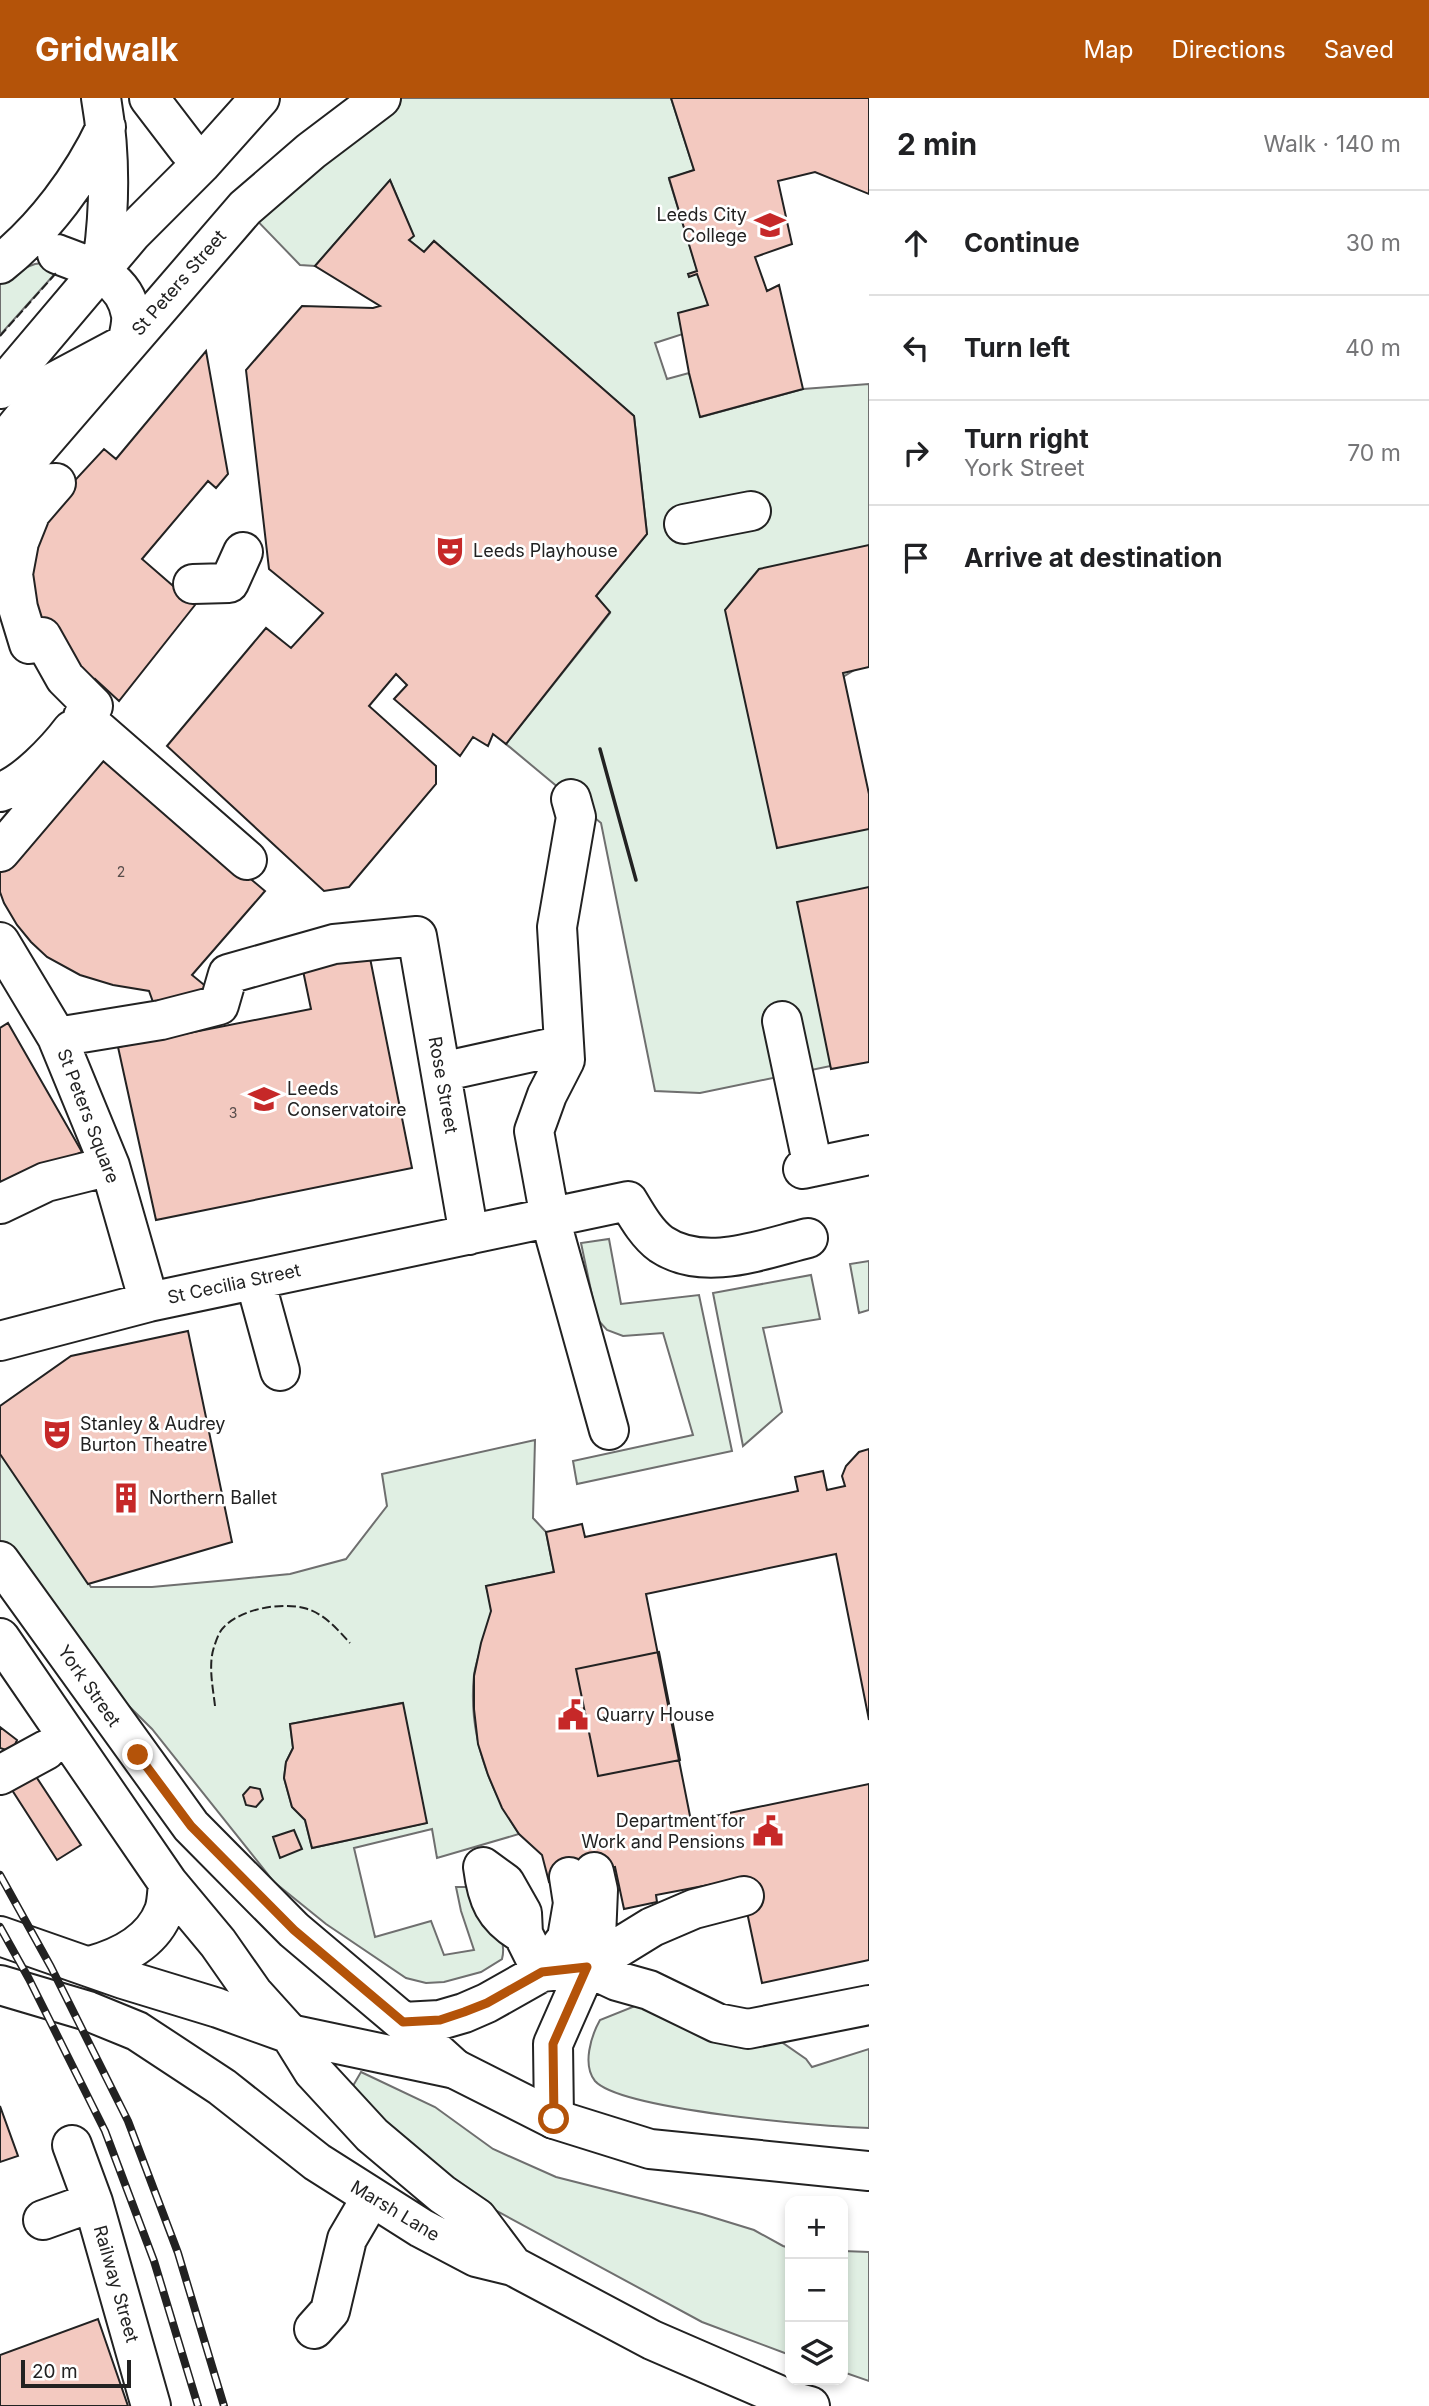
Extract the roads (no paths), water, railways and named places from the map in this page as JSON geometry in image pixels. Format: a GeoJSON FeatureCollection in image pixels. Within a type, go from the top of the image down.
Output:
{"type":"FeatureCollection","features":[{"type":"Feature","properties":{"kind":"main road"},"geometry":{"type":"LineString","coordinates":[[149,98],[188,149]]}},
{"type":"Feature","properties":{"kind":"main road"},"geometry":{"type":"LineString","coordinates":[[0,389],[113,248],[201,163],[260,98]]}},
{"type":"Feature","properties":{"kind":"main road","name":"St Peters Street"},"geometry":{"type":"LineString","coordinates":[[0,492],[245,208],[312,151],[381,98]]}},
{"type":"Feature","properties":{"kind":"main road"},"geometry":{"type":"LineString","coordinates":[[0,447],[52,383],[127,343],[131,317],[113,248],[108,210],[104,113]]}},
{"type":"Feature","properties":{"kind":"main road"},"geometry":{"type":"LineString","coordinates":[[0,264],[57,205],[91,159],[104,113]]}},
{"type":"Feature","properties":{"kind":"main road"},"geometry":{"type":"LineString","coordinates":[[0,270],[58,254],[113,248]]}},
{"type":"Feature","properties":{"kind":"main road"},"geometry":{"type":"LineString","coordinates":[[0,528],[22,495],[41,483],[56,484],[31,512],[19,542],[13,574],[18,608],[29,643],[42,637],[65,678],[93,706],[56,751],[30,773],[0,792]]}},
{"type":"Feature","properties":{"kind":"main road"},"geometry":{"type":"LineString","coordinates":[[684,524],[751,511]]}},
{"type":"Feature","properties":{"kind":"main road"},"geometry":{"type":"LineString","coordinates":[[193,584],[229,583],[243,552]]}},
{"type":"Feature","properties":{"kind":"main road"},"geometry":{"type":"LineString","coordinates":[[0,852],[91,745],[89,710]]}},
{"type":"Feature","properties":{"kind":"main road"},"geometry":{"type":"LineString","coordinates":[[89,710],[247,860]]}},
{"type":"Feature","properties":{"kind":"main road"},"geometry":{"type":"LineString","coordinates":[[570,799],[576,817],[557,927],[565,1060],[547,1094],[534,1130],[550,1218],[609,1430]]}},
{"type":"Feature","properties":{"kind":"main road"},"geometry":{"type":"LineString","coordinates":[[57,1037],[161,1020],[219,1005],[228,974],[315,949],[304,925],[266,937]]}},
{"type":"Feature","properties":{"kind":"main road","name":"Rose Street"},"geometry":{"type":"LineString","coordinates":[[315,949],[334,944],[417,936],[469,1235]]}},
{"type":"Feature","properties":{"kind":"main road","name":"St Peters Square"},"geometry":{"type":"LineString","coordinates":[[0,942],[57,1037],[110,1166],[149,1302]]}},
{"type":"Feature","properties":{"kind":"main road"},"geometry":{"type":"LineString","coordinates":[[782,1021],[808,1168],[869,1155]]}},
{"type":"Feature","properties":{"kind":"main road"},"geometry":{"type":"LineString","coordinates":[[441,1072],[564,1045]]}},
{"type":"Feature","properties":{"kind":"main road"},"geometry":{"type":"LineString","coordinates":[[0,1204],[46,1182],[110,1166]]}},
{"type":"Feature","properties":{"kind":"main road","name":"St Cecilia Street"},"geometry":{"type":"LineString","coordinates":[[0,1341],[149,1302],[628,1201],[643,1225],[660,1243],[681,1254],[699,1258],[738,1255],[808,1238]]}},
{"type":"Feature","properties":{"kind":"main road"},"geometry":{"type":"LineString","coordinates":[[255,1280],[281,1371]]}},
{"type":"Feature","properties":{"kind":"main road","name":"York Street"},"geometry":{"type":"LineString","coordinates":[[0,1561],[191,1826],[294,1930],[455,2069]]}},
{"type":"Feature","properties":{"kind":"main road"},"geometry":{"type":"LineString","coordinates":[[0,1638],[168,1883],[218,1943],[253,1993],[290,2034],[313,2071],[372,2135],[442,2194],[477,2218],[513,2266]]}},
{"type":"Feature","properties":{"kind":"main road"},"geometry":{"type":"LineString","coordinates":[[470,1870],[504,1923],[523,1934],[542,1972]]}},
{"type":"Feature","properties":{"kind":"main road"},"geometry":{"type":"LineString","coordinates":[[542,1972],[567,1938],[581,1874],[598,1890],[596,1938],[587,1967],[553,2044],[554,2119]]}},
{"type":"Feature","properties":{"kind":"main road"},"geometry":{"type":"LineString","coordinates":[[90,1966],[116,1959],[141,1943],[164,1911],[168,1883]]}},
{"type":"Feature","properties":{"kind":"main road"},"geometry":{"type":"LineString","coordinates":[[403,2022],[440,2020],[487,2003],[542,1972],[587,1967],[652,1927],[694,1909],[744,1896]]}},
{"type":"Feature","properties":{"kind":"main road"},"geometry":{"type":"LineString","coordinates":[[0,1936],[290,2034],[455,2069],[554,2119],[650,2150],[869,2172]]}},
{"type":"Feature","properties":{"kind":"main road"},"geometry":{"type":"LineString","coordinates":[[587,1967],[649,1990],[717,2023],[748,2029],[869,2005]]}},
{"type":"Feature","properties":{"kind":"main road","name":"Marsh Lane"},"geometry":{"type":"LineString","coordinates":[[0,1985],[89,2011],[136,2031],[222,2087],[317,2162],[371,2197],[476,2257],[513,2266],[652,2340],[810,2406]]}},
{"type":"Feature","properties":{"kind":"main road","name":"Railway Street"},"geometry":{"type":"LineString","coordinates":[[72,2145],[93,2202],[151,2406]]}},
{"type":"Feature","properties":{"kind":"main road"},"geometry":{"type":"LineString","coordinates":[[314,2329],[330,2311],[347,2239],[371,2197]]}},
{"type":"Feature","properties":{"kind":"main road","name":"Railway Street"},"geometry":{"type":"LineString","coordinates":[[43,2220],[93,2202]]}},
{"type":"Feature","properties":{"kind":"railway"},"geometry":{"type":"LineString","coordinates":[[0,1875],[51,1967],[128,2121],[178,2253],[224,2406]]}},
{"type":"Feature","properties":{"kind":"railway"},"geometry":{"type":"LineString","coordinates":[[0,1927],[105,2131],[154,2261],[198,2406]]}},
{"type":"Feature","properties":{"kind":"place","name":"Leeds City College"},"geometry":{"type":"Point","coordinates":[770,225]}},
{"type":"Feature","properties":{"kind":"place","name":"Leeds Playhouse"},"geometry":{"type":"Point","coordinates":[450,551]}},
{"type":"Feature","properties":{"kind":"place","name":"Leeds Conservatoire"},"geometry":{"type":"Point","coordinates":[264,1099]}},
{"type":"Feature","properties":{"kind":"place","name":"Stanley & Audrey Burton Theatre"},"geometry":{"type":"Point","coordinates":[57,1434]}},
{"type":"Feature","properties":{"kind":"place","name":"Northern Ballet"},"geometry":{"type":"Point","coordinates":[126,1498]}},
{"type":"Feature","properties":{"kind":"place","name":"Quarry House"},"geometry":{"type":"Point","coordinates":[573,1715]}},
{"type":"Feature","properties":{"kind":"place","name":"Department for Work and Pensions"},"geometry":{"type":"Point","coordinates":[768,1831]}}]}
